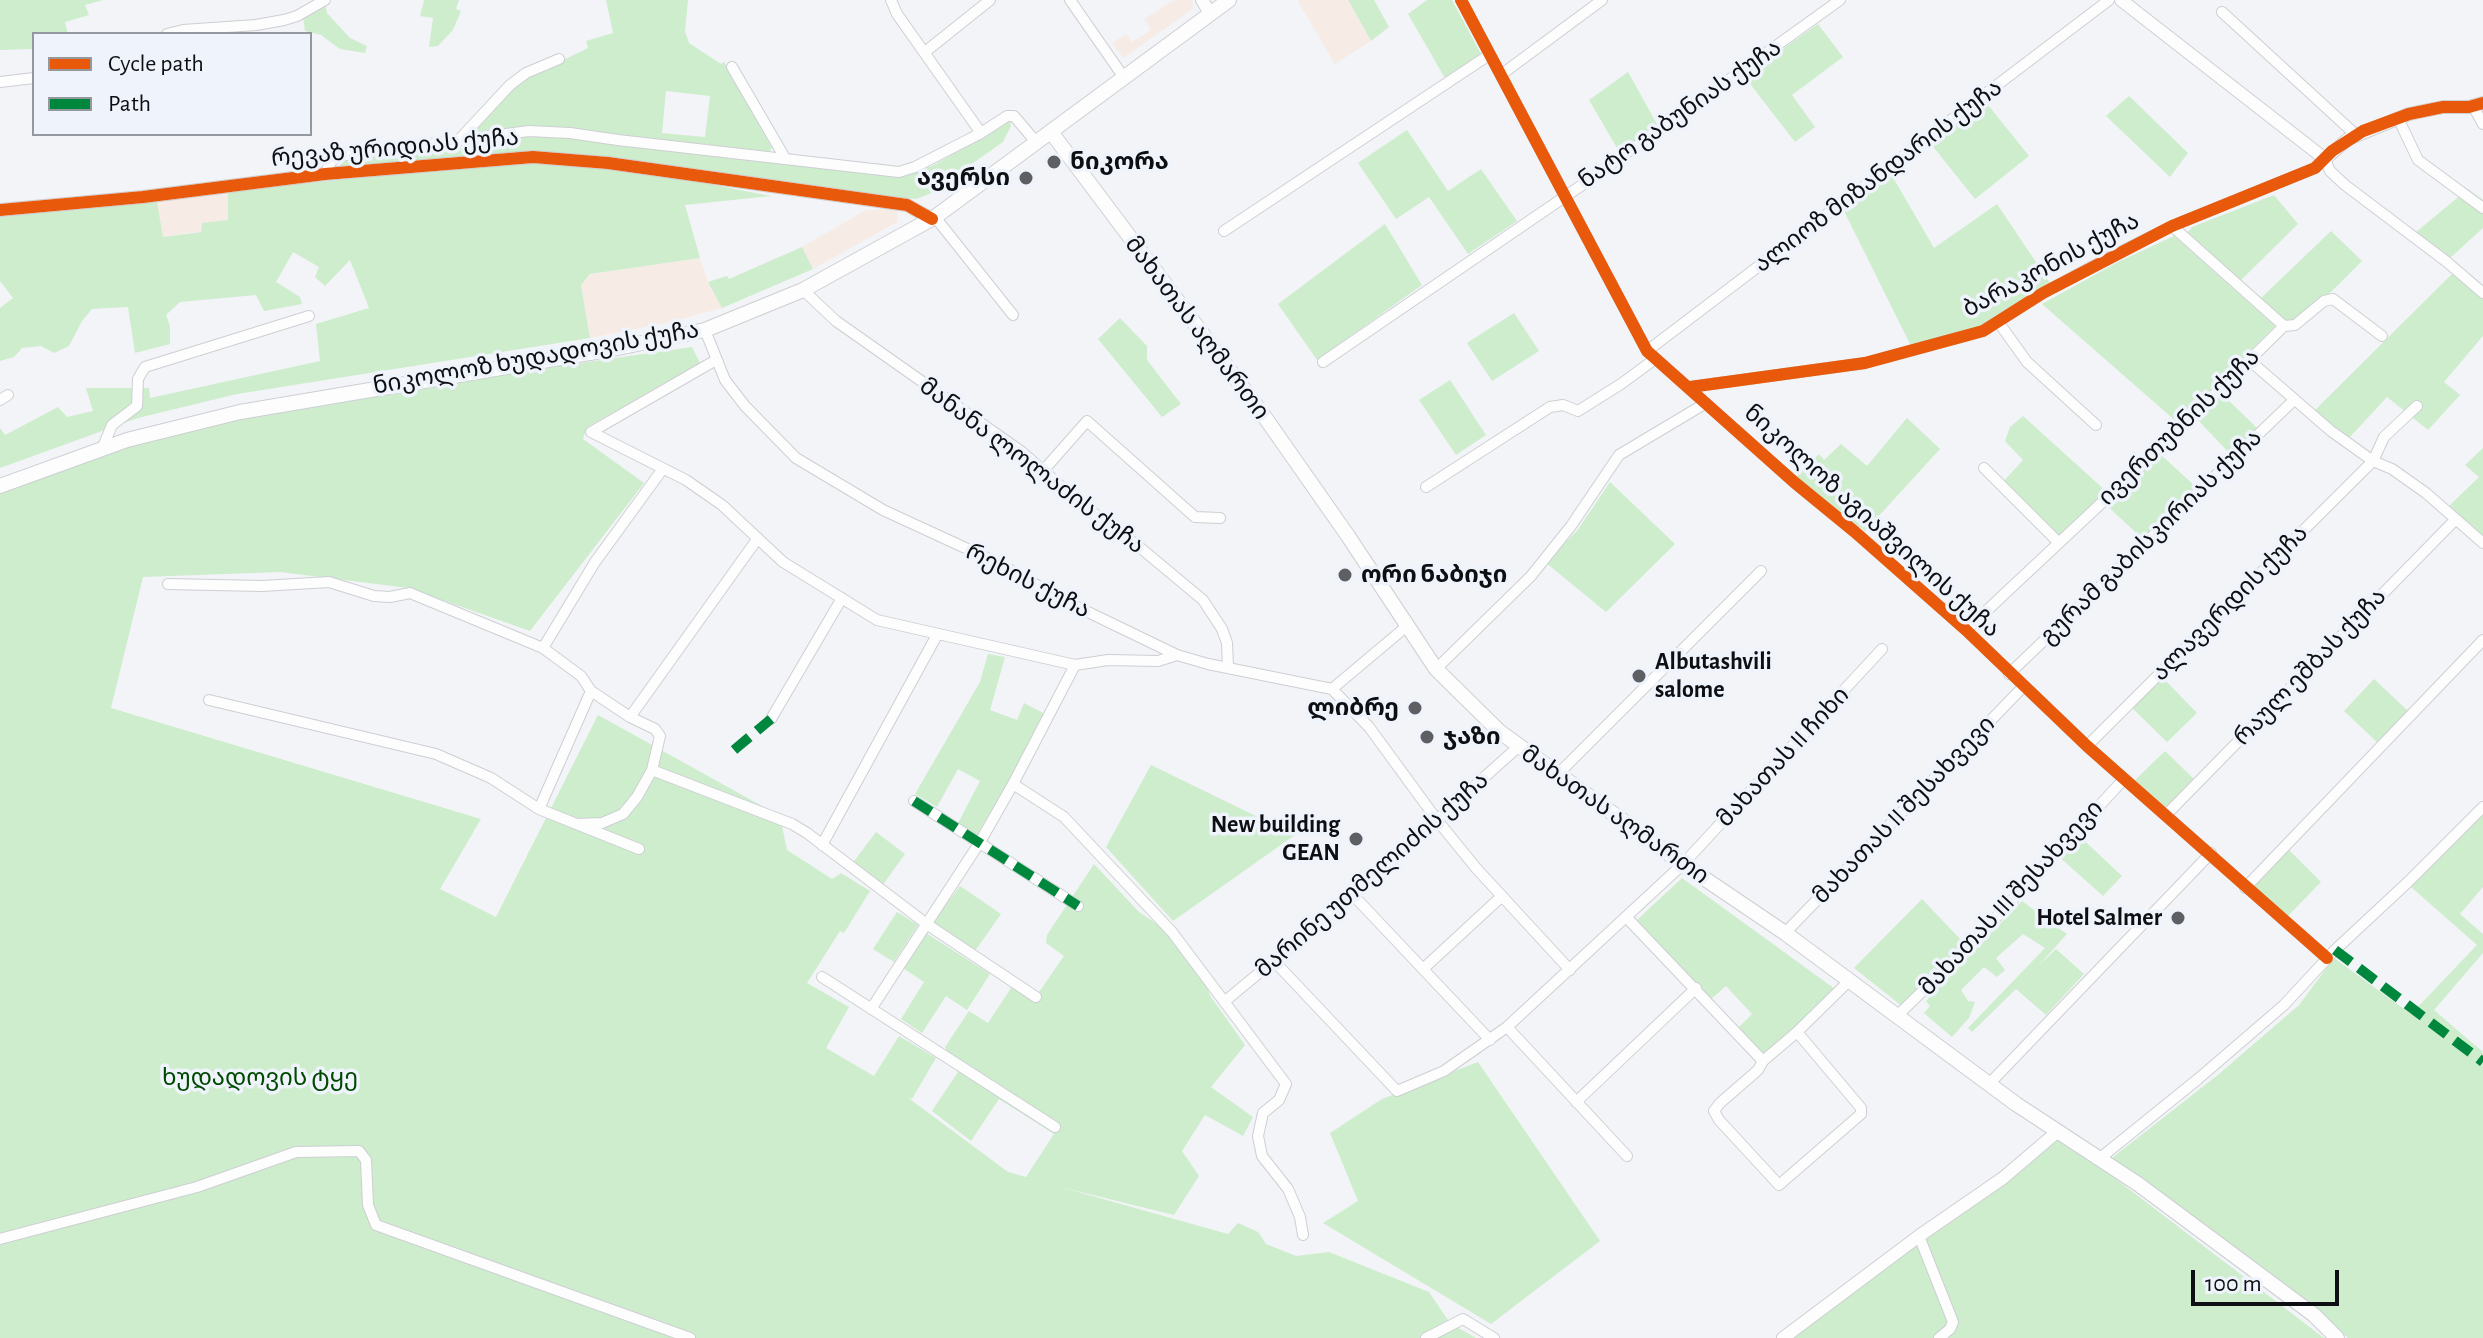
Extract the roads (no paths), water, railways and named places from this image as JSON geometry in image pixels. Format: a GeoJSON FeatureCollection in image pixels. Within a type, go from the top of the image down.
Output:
{"type":"FeatureCollection","features":[{"type":"Feature","properties":{"kind":"main road","name":"ნიკოლოზ ხუდადოვის ქუჩა"},"geometry":{"type":"LineString","coordinates":[[0,486],[102,449],[240,412],[705,330],[803,290],[934,218],[1125,79],[1206,6],[1229,0]]}},
{"type":"Feature","properties":{"kind":"main road","name":"მახათას აღმართი"},"geometry":{"type":"LineString","coordinates":[[1051,132],[1264,416],[1375,575],[1436,669],[1518,747],[1785,933],[2057,1132],[2138,1184],[2314,1315],[2337,1338]]}},
{"type":"Feature","properties":{"kind":"street"},"geometry":{"type":"LineString","coordinates":[[181,32],[284,20],[325,0]]}},
{"type":"Feature","properties":{"kind":"street"},"geometry":{"type":"LineString","coordinates":[[891,0],[897,14],[981,133]]}},
{"type":"Feature","properties":{"kind":"street"},"geometry":{"type":"LineString","coordinates":[[925,52],[990,0]]}},
{"type":"Feature","properties":{"kind":"street"},"geometry":{"type":"LineString","coordinates":[[1070,0],[1125,79]]}},
{"type":"Feature","properties":{"kind":"street","name":"ნიკოლოზ აგიაშვილის ქუჩა"},"geometry":{"type":"LineString","coordinates":[[1461,0],[1651,355],[1966,630],[2087,746],[2327,958]]}},
{"type":"Feature","properties":{"kind":"street"},"geometry":{"type":"LineString","coordinates":[[1502,74],[1602,0]]}},
{"type":"Feature","properties":{"kind":"street","name":"ნატო გაბუნიას ქუჩა"},"geometry":{"type":"LineString","coordinates":[[1323,362],[1598,174],[1840,0]]}},
{"type":"Feature","properties":{"kind":"street","name":"ალიოზ მიზანდარის ქუჩა"},"geometry":{"type":"LineString","coordinates":[[1426,487],[1550,407],[1563,405],[1578,411],[1621,384],[1651,355],[2109,0]]}},
{"type":"Feature","properties":{"kind":"street"},"geometry":{"type":"LineString","coordinates":[[2121,0],[2136,4],[2325,159],[2330,171],[2345,185],[2483,293]]}},
{"type":"Feature","properties":{"kind":"street"},"geometry":{"type":"LineString","coordinates":[[2222,12],[2356,135]]}},
{"type":"Feature","properties":{"kind":"street"},"geometry":{"type":"LineString","coordinates":[[1224,231],[1489,55]]}},
{"type":"Feature","properties":{"kind":"street"},"geometry":{"type":"LineString","coordinates":[[457,142],[510,85],[526,73],[559,59]]}},
{"type":"Feature","properties":{"kind":"street"},"geometry":{"type":"LineString","coordinates":[[732,67],[785,158]]}},
{"type":"Feature","properties":{"kind":"street"},"geometry":{"type":"LineString","coordinates":[[0,82],[32,78]]}},
{"type":"Feature","properties":{"kind":"street"},"geometry":{"type":"LineString","coordinates":[[2325,159],[2356,135],[2398,118],[2443,107],[2478,104],[2483,124]]}},
{"type":"Feature","properties":{"kind":"street"},"geometry":{"type":"LineString","coordinates":[[325,174],[338,156],[529,131],[570,133],[899,172],[981,133],[1007,116],[1014,116],[1036,142]]}},
{"type":"Feature","properties":{"kind":"street"},"geometry":{"type":"LineString","coordinates":[[2398,118],[2418,160],[2483,208]]}},
{"type":"Feature","properties":{"kind":"street","name":"რევაზ ურიდიას ქუჩა"},"geometry":{"type":"LineString","coordinates":[[0,210],[143,197],[325,174],[517,158],[593,162],[907,205],[934,218]]}},
{"type":"Feature","properties":{"kind":"street","name":"ბარაკონის ქუჩა"},"geometry":{"type":"LineString","coordinates":[[1690,387],[1887,359],[1983,331],[2043,293],[2172,226],[2315,168],[2325,159]]}},
{"type":"Feature","properties":{"kind":"street"},"geometry":{"type":"LineString","coordinates":[[934,218],[1013,315]]}},
{"type":"Feature","properties":{"kind":"street"},"geometry":{"type":"LineString","coordinates":[[2172,226],[2284,326]]}},
{"type":"Feature","properties":{"kind":"street","name":"მანანა ლოლაძის ქუჩა"},"geometry":{"type":"LineString","coordinates":[[803,290],[836,321],[1022,452],[1042,472],[1203,600],[1222,629],[1227,643],[1228,666]]}},
{"type":"Feature","properties":{"kind":"street","name":"ივერთუბნის ქუჩა"},"geometry":{"type":"LineString","coordinates":[[1966,630],[2158,450],[2284,326],[2295,325],[2324,301],[2333,299],[2382,336]]}},
{"type":"Feature","properties":{"kind":"street"},"geometry":{"type":"LineString","coordinates":[[102,449],[112,425],[137,406],[138,379],[145,367],[309,316]]}},
{"type":"Feature","properties":{"kind":"street"},"geometry":{"type":"LineString","coordinates":[[1999,323],[2027,362],[2096,425]]}},
{"type":"Feature","properties":{"kind":"street","name":"რეხის ქუჩა"},"geometry":{"type":"LineString","coordinates":[[705,330],[725,380],[745,406],[796,458],[883,510],[998,563],[1063,600],[1177,655],[1332,689]]}},
{"type":"Feature","properties":{"kind":"street"},"geometry":{"type":"LineString","coordinates":[[716,360],[591,432],[686,480],[722,505],[783,562],[877,620],[1075,665],[1108,660],[1158,661],[1177,655]]}},
{"type":"Feature","properties":{"kind":"street"},"geometry":{"type":"LineString","coordinates":[[2249,360],[2293,401],[2373,461],[2392,469],[2426,493],[2483,543]]}},
{"type":"Feature","properties":{"kind":"street","name":"გურამ გაბისკირიას ქუჩა"},"geometry":{"type":"LineString","coordinates":[[2009,674],[2293,401]]}},
{"type":"Feature","properties":{"kind":"street"},"geometry":{"type":"LineString","coordinates":[[1436,669],[1531,576],[1571,526],[1619,455],[1706,403]]}},
{"type":"Feature","properties":{"kind":"street","name":"ალავერდის ქუჩა"},"geometry":{"type":"LineString","coordinates":[[2087,746],[2373,461],[2384,437],[2417,406]]}},
{"type":"Feature","properties":{"kind":"street"},"geometry":{"type":"LineString","coordinates":[[1042,472],[1087,421],[1195,517],[1220,518]]}},
{"type":"Feature","properties":{"kind":"street"},"geometry":{"type":"LineString","coordinates":[[1984,468],[2058,542]]}},
{"type":"Feature","properties":{"kind":"street"},"geometry":{"type":"LineString","coordinates":[[543,648],[595,562],[662,470]]}},
{"type":"Feature","properties":{"kind":"street","name":"რაულ ეშბას ქუჩა"},"geometry":{"type":"LineString","coordinates":[[2166,815],[2455,520]]}},
{"type":"Feature","properties":{"kind":"street"},"geometry":{"type":"LineString","coordinates":[[630,717],[758,538]]}},
{"type":"Feature","properties":{"kind":"street"},"geometry":{"type":"LineString","coordinates":[[1558,774],[1761,571]]}},
{"type":"Feature","properties":{"kind":"street"},"geometry":{"type":"LineString","coordinates":[[168,584],[262,586],[329,582],[374,596],[410,593],[543,648],[581,676],[591,691],[630,717],[655,729],[660,736],[652,770],[623,814],[602,823],[576,824]]}},
{"type":"Feature","properties":{"kind":"street"},"geometry":{"type":"LineString","coordinates":[[771,719],[842,598]]}},
{"type":"Feature","properties":{"kind":"street"},"geometry":{"type":"LineString","coordinates":[[1407,626],[1332,689],[1369,727],[1437,820],[1570,970]]}},
{"type":"Feature","properties":{"kind":"street"},"geometry":{"type":"LineString","coordinates":[[822,845],[937,635]]}},
{"type":"Feature","properties":{"kind":"street"},"geometry":{"type":"LineString","coordinates":[[2245,888],[2483,640]]}},
{"type":"Feature","properties":{"kind":"street","name":"მახათას II ჩიხი"},"geometry":{"type":"LineString","coordinates":[[1274,961],[1397,1091],[1444,1071],[1507,1027],[1627,918],[1683,864],[1882,649]]}},
{"type":"Feature","properties":{"kind":"street"},"geometry":{"type":"LineString","coordinates":[[871,1009],[980,842],[1075,665]]}},
{"type":"Feature","properties":{"kind":"street","name":"მახათას II შესახვევი"},"geometry":{"type":"LineString","coordinates":[[1785,933],[2023,687]]}},
{"type":"Feature","properties":{"kind":"street"},"geometry":{"type":"LineString","coordinates":[[539,809],[591,691]]}},
{"type":"Feature","properties":{"kind":"street"},"geometry":{"type":"LineString","coordinates":[[209,700],[436,754],[491,778],[539,809],[639,849]]}},
{"type":"Feature","properties":{"kind":"street","name":"მარინე უთმელიძის ქუჩა"},"geometry":{"type":"LineString","coordinates":[[1224,1002],[1353,895],[1518,747]]}},
{"type":"Feature","properties":{"kind":"street"},"geometry":{"type":"LineString","coordinates":[[652,770],[792,824],[928,925],[1036,997]]}},
{"type":"Feature","properties":{"kind":"street","name":"მახათას III შესახვევი"},"geometry":{"type":"LineString","coordinates":[[1897,1016],[1979,936],[2124,779]]}},
{"type":"Feature","properties":{"kind":"street"},"geometry":{"type":"LineString","coordinates":[[1013,784],[1064,817],[1172,932],[1286,1084],[1279,1100],[1263,1113],[1258,1136],[1262,1156],[1288,1189],[1300,1217],[1303,1235]]}},
{"type":"Feature","properties":{"kind":"street"},"geometry":{"type":"LineString","coordinates":[[914,801],[1078,906]]}},
{"type":"Feature","properties":{"kind":"street"},"geometry":{"type":"LineString","coordinates":[[2099,1159],[2284,1005],[2327,958],[2483,807]]}},
{"type":"Feature","properties":{"kind":"street"},"geometry":{"type":"LineString","coordinates":[[1989,1084],[2211,853]]}},
{"type":"Feature","properties":{"kind":"street"},"geometry":{"type":"LineString","coordinates":[[1353,895],[1490,1040]]}},
{"type":"Feature","properties":{"kind":"street"},"geometry":{"type":"LineString","coordinates":[[1423,969],[1502,896]]}},
{"type":"Feature","properties":{"kind":"street"},"geometry":{"type":"LineString","coordinates":[[1627,918],[1763,1061]]}},
{"type":"Feature","properties":{"kind":"street"},"geometry":{"type":"LineString","coordinates":[[822,977],[1055,1127]]}},
{"type":"Feature","properties":{"kind":"street"},"geometry":{"type":"LineString","coordinates":[[1797,1032],[1861,1108],[1861,1114],[1779,1185],[1714,1111],[1850,980]]}},
{"type":"Feature","properties":{"kind":"street"},"geometry":{"type":"LineString","coordinates":[[1576,1102],[1696,988]]}},
{"type":"Feature","properties":{"kind":"street"},"geometry":{"type":"LineString","coordinates":[[1507,1027],[1627,1156]]}},
{"type":"Feature","properties":{"kind":"street"},"geometry":{"type":"LineString","coordinates":[[1783,1338],[1919,1236],[2003,1178],[2057,1132]]}},
{"type":"Feature","properties":{"kind":"street"},"geometry":{"type":"LineString","coordinates":[[0,1239],[197,1187],[296,1152],[359,1151],[366,1160],[368,1205],[376,1225],[690,1338]]}},
{"type":"Feature","properties":{"kind":"street"},"geometry":{"type":"LineString","coordinates":[[1919,1236],[1953,1322],[1939,1338]]}},
{"type":"Feature","properties":{"kind":"street"},"geometry":{"type":"LineString","coordinates":[[1426,1338],[1463,1319],[1494,1338]]}},
{"type":"Feature","properties":{"kind":"place","name":"ნიკორა"},"geometry":{"type":"Point","coordinates":[1054,162]}},
{"type":"Feature","properties":{"kind":"place","name":"ავერსი"},"geometry":{"type":"Point","coordinates":[1026,178]}},
{"type":"Feature","properties":{"kind":"place","name":"ორი ნაბიჯი"},"geometry":{"type":"Point","coordinates":[1345,575]}},
{"type":"Feature","properties":{"kind":"place","name":"Albutashvili salome"},"geometry":{"type":"Point","coordinates":[1639,676]}},
{"type":"Feature","properties":{"kind":"place","name":"ლიბრე"},"geometry":{"type":"Point","coordinates":[1415,708]}},
{"type":"Feature","properties":{"kind":"place","name":"ჯაზი"},"geometry":{"type":"Point","coordinates":[1427,737]}},
{"type":"Feature","properties":{"kind":"place","name":"New building GEAN"},"geometry":{"type":"Point","coordinates":[1356,839]}},
{"type":"Feature","properties":{"kind":"place","name":"Hotel Salmer"},"geometry":{"type":"Point","coordinates":[2178,918]}},
{"type":"Feature","properties":{"kind":"park label","name":"ხუდადოვის ტყე"},"geometry":{"type":"Point","coordinates":[260,1078]}}]}
